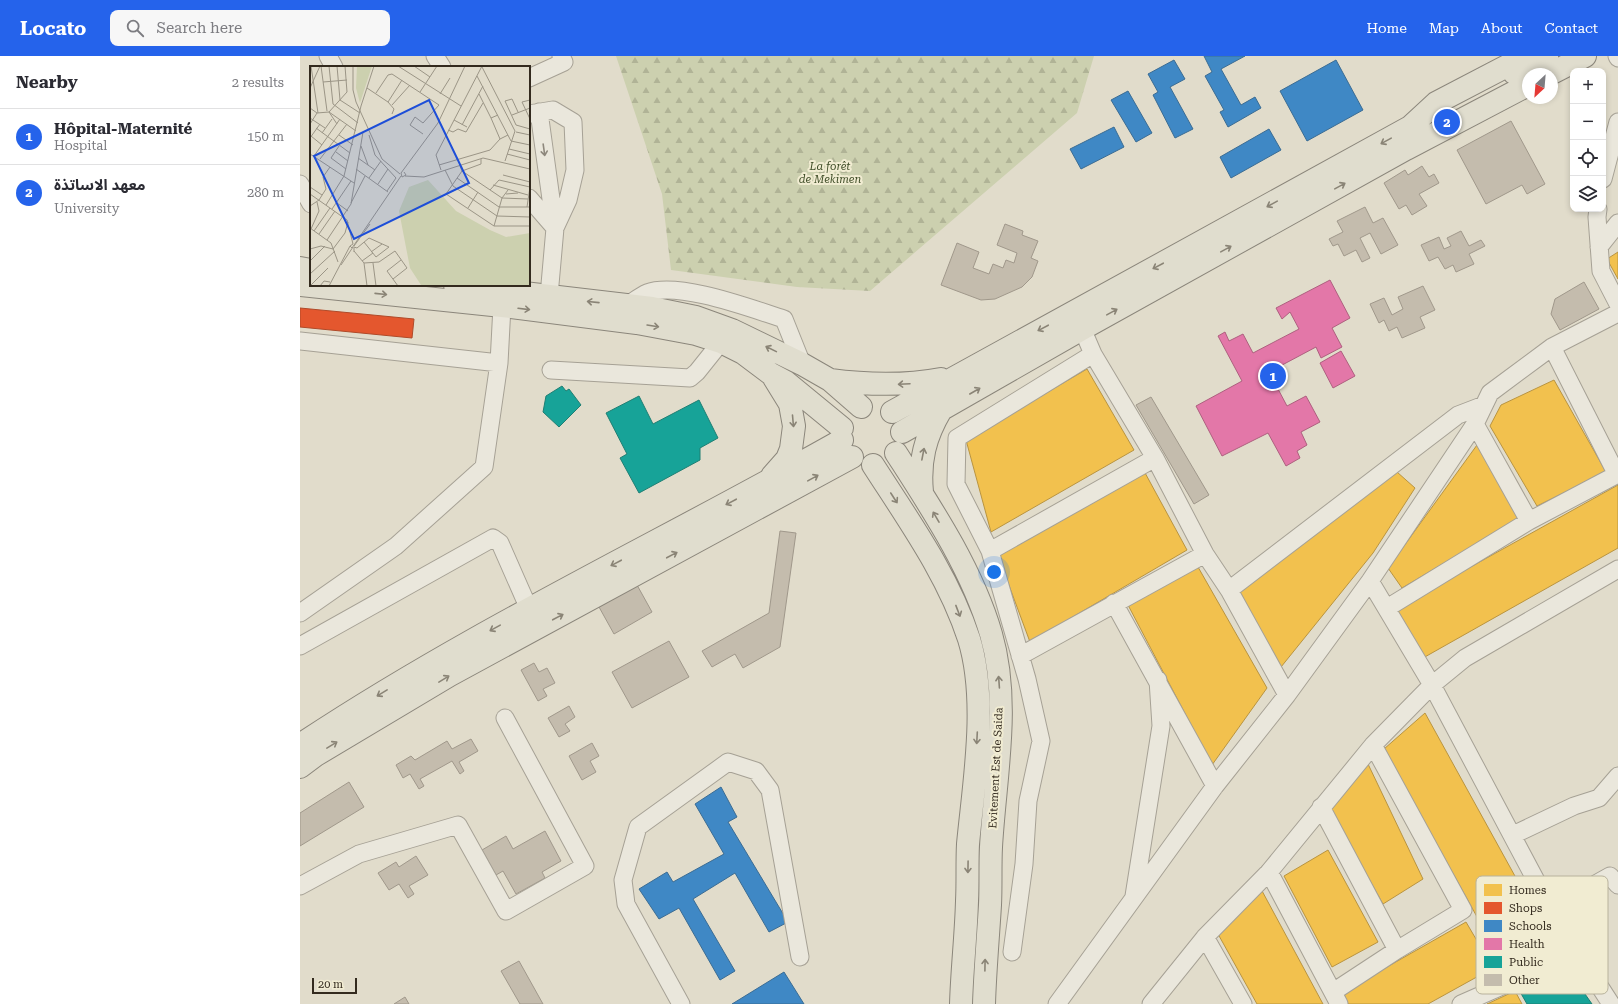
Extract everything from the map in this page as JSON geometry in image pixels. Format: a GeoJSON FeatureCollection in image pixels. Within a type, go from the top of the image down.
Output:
{"type":"FeatureCollection","features":[{"type":"Feature","properties":{"kind":"main road"},"geometry":{"type":"LineString","coordinates":[[1410,127],[1436,103],[1526,56]]}},
{"type":"Feature","properties":{"kind":"main road"},"geometry":{"type":"LineString","coordinates":[[902,432],[941,410],[1078,320],[1410,127],[1547,56]]}},
{"type":"Feature","properties":{"kind":"main road"},"geometry":{"type":"LineString","coordinates":[[1542,68],[1564,56]]}},
{"type":"Feature","properties":{"kind":"main road"},"geometry":{"type":"LineString","coordinates":[[1558,70],[1585,56]]}},
{"type":"Feature","properties":{"kind":"main road"},"geometry":{"type":"LineString","coordinates":[[1406,149],[1450,117],[1522,79]]}},
{"type":"Feature","properties":{"kind":"main road"},"geometry":{"type":"LineString","coordinates":[[892,412],[956,376],[1078,320],[1522,89]]}},
{"type":"Feature","properties":{"kind":"main road"},"geometry":{"type":"LineString","coordinates":[[300,268],[310,270]]}},
{"type":"Feature","properties":{"kind":"main road"},"geometry":{"type":"LineString","coordinates":[[300,285],[502,306],[626,306],[696,317],[732,330],[802,364],[830,380],[861,407]]}},
{"type":"Feature","properties":{"kind":"main road"},"geometry":{"type":"LineString","coordinates":[[467,286],[548,305],[696,334],[721,342],[743,353],[771,374],[786,382],[845,442],[862,463],[873,465],[884,462],[896,453],[900,445],[902,432],[899,421],[892,412],[886,408],[874,404],[861,407],[847,417],[845,442]]}},
{"type":"Feature","properties":{"kind":"main road"},"geometry":{"type":"LineString","coordinates":[[765,484],[787,459],[794,437],[793,414],[790,404],[771,374]]}},
{"type":"Feature","properties":{"kind":"main road"},"geometry":{"type":"LineString","coordinates":[[830,380],[856,383],[894,384],[931,381],[956,376]]}},
{"type":"Feature","properties":{"kind":"main road"},"geometry":{"type":"LineString","coordinates":[[922,493],[922,458],[925,441],[941,410]]}},
{"type":"Feature","properties":{"kind":"main road"},"geometry":{"type":"LineString","coordinates":[[300,745],[344,716],[428,665],[529,609],[845,442]]}},
{"type":"Feature","properties":{"kind":"main road"},"geometry":{"type":"LineString","coordinates":[[300,767],[316,755],[845,442]]}},
{"type":"Feature","properties":{"kind":"main road","name":"Evitement Est de Saida"},"geometry":{"type":"LineString","coordinates":[[896,453],[922,493],[973,586],[991,634],[999,678],[1001,722],[998,783],[991,847],[990,903],[985,956],[984,1004]]}},
{"type":"Feature","properties":{"kind":"main road"},"geometry":{"type":"LineString","coordinates":[[873,465],[930,552],[952,595],[969,640],[976,680],[978,730],[975,781],[968,846],[967,902],[962,955],[961,1004]]}},
{"type":"Feature","properties":{"kind":"street"},"geometry":{"type":"LineString","coordinates":[[328,56],[333,66]]}},
{"type":"Feature","properties":{"kind":"street"},"geometry":{"type":"LineString","coordinates":[[435,56],[441,66]]}},
{"type":"Feature","properties":{"kind":"street"},"geometry":{"type":"LineString","coordinates":[[530,78],[564,62],[561,56]]}},
{"type":"Feature","properties":{"kind":"street"},"geometry":{"type":"LineString","coordinates":[[548,305],[555,228],[534,113],[553,110],[573,122],[575,170],[568,200],[555,228]]}},
{"type":"Feature","properties":{"kind":"street"},"geometry":{"type":"LineString","coordinates":[[1604,176],[1618,122]]}},
{"type":"Feature","properties":{"kind":"street"},"geometry":{"type":"LineString","coordinates":[[300,184],[310,202]]}},
{"type":"Feature","properties":{"kind":"street"},"geometry":{"type":"LineString","coordinates":[[530,199],[555,228]]}},
{"type":"Feature","properties":{"kind":"street"},"geometry":{"type":"LineString","coordinates":[[300,203],[310,204]]}},
{"type":"Feature","properties":{"kind":"street"},"geometry":{"type":"LineString","coordinates":[[1598,212],[1600,271],[1618,304]]}},
{"type":"Feature","properties":{"kind":"street"},"geometry":{"type":"LineString","coordinates":[[1599,247],[1618,223]]}},
{"type":"Feature","properties":{"kind":"street"},"geometry":{"type":"LineString","coordinates":[[626,306],[648,293],[665,290],[710,296],[784,319],[802,364]]}},
{"type":"Feature","properties":{"kind":"street"},"geometry":{"type":"LineString","coordinates":[[300,613],[396,546],[484,467],[499,363],[502,306]]}},
{"type":"Feature","properties":{"kind":"street"},"geometry":{"type":"LineString","coordinates":[[1057,1004],[1215,786],[1287,695],[1370,581],[1475,424],[1490,394],[1552,347],[1618,313]]}},
{"type":"Feature","properties":{"kind":"street"},"geometry":{"type":"LineString","coordinates":[[1078,320],[1093,354],[1154,458],[1205,554],[1229,590],[1287,695]]}},
{"type":"Feature","properties":{"kind":"street"},"geometry":{"type":"LineString","coordinates":[[300,341],[499,363]]}},
{"type":"Feature","properties":{"kind":"street"},"geometry":{"type":"LineString","coordinates":[[551,370],[690,378],[697,372],[721,342]]}},
{"type":"Feature","properties":{"kind":"street"},"geometry":{"type":"LineString","coordinates":[[1387,608],[1530,521],[1617,474],[1552,347]]}},
{"type":"Feature","properties":{"kind":"street"},"geometry":{"type":"LineString","coordinates":[[1012,952],[1024,864],[1028,801],[1042,741],[1020,656],[990,551],[956,484],[957,438],[1093,354]]}},
{"type":"Feature","properties":{"kind":"street"},"geometry":{"type":"LineString","coordinates":[[1229,590],[1458,415],[1484,405]]}},
{"type":"Feature","properties":{"kind":"street"},"geometry":{"type":"LineString","coordinates":[[1475,424],[1530,521]]}},
{"type":"Feature","properties":{"kind":"street"},"geometry":{"type":"LineString","coordinates":[[990,551],[1154,458]]}},
{"type":"Feature","properties":{"kind":"street"},"geometry":{"type":"LineString","coordinates":[[300,646],[493,538],[500,543],[529,609]]}},
{"type":"Feature","properties":{"kind":"street"},"geometry":{"type":"LineString","coordinates":[[1020,656],[1205,554]]}},
{"type":"Feature","properties":{"kind":"street"},"geometry":{"type":"LineString","coordinates":[[1151,1004],[1205,937],[1269,872],[1373,745],[1432,685],[1465,658],[1618,569]]}},
{"type":"Feature","properties":{"kind":"street"},"geometry":{"type":"LineString","coordinates":[[1370,581],[1432,685],[1534,876]]}},
{"type":"Feature","properties":{"kind":"street"},"geometry":{"type":"LineString","coordinates":[[1114,604],[1158,680],[1215,786]]}},
{"type":"Feature","properties":{"kind":"street"},"geometry":{"type":"LineString","coordinates":[[1133,900],[1161,726],[1158,680]]}},
{"type":"Feature","properties":{"kind":"street"},"geometry":{"type":"LineString","coordinates":[[300,886],[359,854],[458,825],[506,910],[585,866],[505,718]]}},
{"type":"Feature","properties":{"kind":"street"},"geometry":{"type":"LineString","coordinates":[[1269,872],[1336,998],[1397,950],[1463,910],[1373,745]]}},
{"type":"Feature","properties":{"kind":"street"},"geometry":{"type":"LineString","coordinates":[[682,1004],[626,904],[623,880],[638,827],[728,762],[756,771],[770,790],[800,957]]}},
{"type":"Feature","properties":{"kind":"street"},"geometry":{"type":"LineString","coordinates":[[1513,835],[1574,806],[1599,798],[1618,776]]}},
{"type":"Feature","properties":{"kind":"street"},"geometry":{"type":"LineString","coordinates":[[1321,807],[1397,950]]}},
{"type":"Feature","properties":{"kind":"street"},"geometry":{"type":"LineString","coordinates":[[1608,877],[1610,876],[1618,885]]}},
{"type":"Feature","properties":{"kind":"street"},"geometry":{"type":"LineString","coordinates":[[1205,937],[1243,1004]]}},
{"type":"Feature","properties":{"kind":"street"},"geometry":{"type":"LineString","coordinates":[[1461,1004],[1484,994]]}},
{"type":"Feature","properties":{"kind":"street"},"geometry":{"type":"LineString","coordinates":[[1604,994],[1611,1004]]}},
{"type":"Feature","properties":{"kind":"green space","name":"La forêt de Mekimen"},"geometry":{"type":"Polygon","coordinates":[[[616,56],[1094,56],[1077,113],[870,291],[797,287],[671,270],[662,194],[616,56]]]}},
{"type":"Feature","properties":{"kind":"building: Homes"},"geometry":{"type":"Polygon","coordinates":[[[1618,252],[1618,279],[1607,259],[1618,252]]]}},
{"type":"Feature","properties":{"kind":"building: Homes"},"geometry":{"type":"Polygon","coordinates":[[[1087,369],[1134,450],[991,532],[966,440],[1087,369]]]}},
{"type":"Feature","properties":{"kind":"building: Homes"},"geometry":{"type":"Polygon","coordinates":[[[1554,380],[1606,472],[1537,506],[1490,426],[1501,405],[1554,380]]]}},
{"type":"Feature","properties":{"kind":"building: Homes"},"geometry":{"type":"Polygon","coordinates":[[[1477,445],[1519,519],[1402,588],[1388,568],[1477,445]]]}},
{"type":"Feature","properties":{"kind":"building: Homes"},"geometry":{"type":"Polygon","coordinates":[[[1144,471],[1187,550],[1030,642],[997,553],[1144,471]]]}},
{"type":"Feature","properties":{"kind":"building: Homes"},"geometry":{"type":"Polygon","coordinates":[[[1397,472],[1415,488],[1373,553],[1281,667],[1236,593],[1397,472]]]}},
{"type":"Feature","properties":{"kind":"building: Homes"},"geometry":{"type":"Polygon","coordinates":[[[1618,485],[1618,548],[1423,658],[1395,609],[1618,485]]]}},
{"type":"Feature","properties":{"kind":"building: Homes"},"geometry":{"type":"Polygon","coordinates":[[[1198,567],[1267,688],[1212,765],[1128,605],[1198,567]]]}},
{"type":"Feature","properties":{"kind":"building: Homes"},"geometry":{"type":"Polygon","coordinates":[[[1425,713],[1515,876],[1476,876],[1476,915],[1384,749],[1425,713]]]}},
{"type":"Feature","properties":{"kind":"building: Homes"},"geometry":{"type":"Polygon","coordinates":[[[1368,764],[1423,879],[1383,904],[1330,810],[1368,764]]]}},
{"type":"Feature","properties":{"kind":"building: Homes"},"geometry":{"type":"Polygon","coordinates":[[[1328,850],[1378,942],[1332,967],[1284,876],[1328,850]]]}},
{"type":"Feature","properties":{"kind":"building: Homes"},"geometry":{"type":"Polygon","coordinates":[[[1261,889],[1323,1004],[1257,1004],[1218,934],[1261,889]]]}},
{"type":"Feature","properties":{"kind":"building: Homes"},"geometry":{"type":"Polygon","coordinates":[[[1466,922],[1476,939],[1476,977],[1428,1004],[1348,1004],[1343,992],[1466,922]]]}},
{"type":"Feature","properties":{"kind":"building: Homes"},"geometry":{"type":"Polygon","coordinates":[[[1509,994],[1517,994],[1522,1004],[1487,1004],[1509,994]]]}},
{"type":"Feature","properties":{"kind":"building: Shops"},"geometry":{"type":"Polygon","coordinates":[[[300,308],[414,319],[412,338],[300,327],[300,308]]]}},
{"type":"Feature","properties":{"kind":"building: Schools"},"geometry":{"type":"Polygon","coordinates":[[[1204,56],[1245,56],[1221,69],[1241,105],[1255,97],[1261,108],[1228,127],[1220,112],[1224,110],[1205,76],[1212,72],[1204,56]]]}},
{"type":"Feature","properties":{"kind":"building: Schools"},"geometry":{"type":"Polygon","coordinates":[[[1174,60],[1185,79],[1170,87],[1193,129],[1175,138],[1153,95],[1158,92],[1148,74],[1174,60]]]}},
{"type":"Feature","properties":{"kind":"building: Schools"},"geometry":{"type":"Polygon","coordinates":[[[1336,60],[1363,110],[1307,141],[1280,91],[1336,60]]]}},
{"type":"Feature","properties":{"kind":"building: Schools"},"geometry":{"type":"Polygon","coordinates":[[[1128,91],[1152,133],[1136,142],[1111,100],[1128,91]]]}},
{"type":"Feature","properties":{"kind":"building: Schools"},"geometry":{"type":"Polygon","coordinates":[[[1114,127],[1124,147],[1081,169],[1070,149],[1114,127]]]}},
{"type":"Feature","properties":{"kind":"building: Schools"},"geometry":{"type":"Polygon","coordinates":[[[1269,129],[1281,150],[1231,178],[1220,157],[1269,129]]]}},
{"type":"Feature","properties":{"kind":"building: Schools"},"geometry":{"type":"Polygon","coordinates":[[[721,787],[737,817],[728,822],[788,922],[769,932],[735,873],[693,899],[735,971],[720,980],[679,908],[659,919],[639,889],[667,872],[673,882],[724,854],[695,804],[721,787]]]}},
{"type":"Feature","properties":{"kind":"building: Schools"},"geometry":{"type":"Polygon","coordinates":[[[784,972],[804,1004],[732,1004],[784,972]]]}},
{"type":"Feature","properties":{"kind":"building: Health"},"geometry":{"type":"Polygon","coordinates":[[[1330,280],[1350,318],[1332,328],[1342,347],[1321,358],[1316,347],[1269,372],[1287,406],[1306,396],[1320,422],[1301,432],[1307,445],[1297,451],[1300,458],[1286,466],[1268,433],[1222,456],[1196,406],[1242,381],[1218,336],[1225,332],[1229,341],[1243,334],[1253,353],[1299,329],[1290,312],[1282,319],[1276,308],[1330,280]]]}},
{"type":"Feature","properties":{"kind":"building: Health"},"geometry":{"type":"Polygon","coordinates":[[[1341,351],[1355,376],[1333,388],[1320,363],[1341,351]]]}},
{"type":"Feature","properties":{"kind":"building: Public"},"geometry":{"type":"Polygon","coordinates":[[[562,386],[566,391],[569,389],[581,405],[559,427],[543,412],[546,396],[562,386]]]}},
{"type":"Feature","properties":{"kind":"building: Public"},"geometry":{"type":"Polygon","coordinates":[[[639,396],[653,424],[699,400],[718,438],[700,448],[700,460],[639,493],[620,458],[627,454],[606,413],[639,396]]]}},
{"type":"Feature","properties":{"kind":"building: Public"},"geometry":{"type":"Polygon","coordinates":[[[1521,994],[1585,994],[1592,1004],[1527,1004],[1521,994]]]}},
{"type":"Feature","properties":{"kind":"building: Other"},"geometry":{"type":"Polygon","coordinates":[[[1511,121],[1545,184],[1527,194],[1522,185],[1486,204],[1457,150],[1511,121]]]}},
{"type":"Feature","properties":{"kind":"building: Other"},"geometry":{"type":"Polygon","coordinates":[[[1422,166],[1429,177],[1434,174],[1439,183],[1419,194],[1427,206],[1412,215],[1406,205],[1399,209],[1384,183],[1405,170],[1408,175],[1422,166]]]}},
{"type":"Feature","properties":{"kind":"building: Other"},"geometry":{"type":"Polygon","coordinates":[[[1365,207],[1373,223],[1383,218],[1398,245],[1381,254],[1370,233],[1360,238],[1370,258],[1362,262],[1356,250],[1344,256],[1338,244],[1333,246],[1329,239],[1343,232],[1337,221],[1365,207]]]}},
{"type":"Feature","properties":{"kind":"building: Other"},"geometry":{"type":"Polygon","coordinates":[[[1005,224],[1023,231],[1022,235],[1038,241],[1031,258],[1038,261],[1032,277],[1022,287],[995,299],[981,300],[941,285],[957,243],[979,252],[973,268],[989,274],[993,264],[1003,268],[1006,260],[1014,263],[1017,253],[997,245],[1005,224]]]}},
{"type":"Feature","properties":{"kind":"building: Other"},"geometry":{"type":"Polygon","coordinates":[[[1461,231],[1469,246],[1481,240],[1485,246],[1469,254],[1474,264],[1456,272],[1453,265],[1445,269],[1438,257],[1429,261],[1421,245],[1439,237],[1444,249],[1451,246],[1447,238],[1461,231]]]}},
{"type":"Feature","properties":{"kind":"building: Other"},"geometry":{"type":"Polygon","coordinates":[[[1584,282],[1599,309],[1560,330],[1551,314],[1555,299],[1584,282]]]}},
{"type":"Feature","properties":{"kind":"building: Other"},"geometry":{"type":"Polygon","coordinates":[[[1423,286],[1435,310],[1420,317],[1425,328],[1402,338],[1397,327],[1389,331],[1384,320],[1379,323],[1370,304],[1384,298],[1392,315],[1403,309],[1398,297],[1423,286]]]}},
{"type":"Feature","properties":{"kind":"building: Other"},"geometry":{"type":"Polygon","coordinates":[[[1151,397],[1209,495],[1194,504],[1136,405],[1151,397]]]}},
{"type":"Feature","properties":{"kind":"building: Other"},"geometry":{"type":"Polygon","coordinates":[[[780,531],[796,533],[780,647],[743,668],[735,654],[712,667],[702,651],[769,613],[780,531]]]}},
{"type":"Feature","properties":{"kind":"building: Other"},"geometry":{"type":"Polygon","coordinates":[[[637,585],[652,612],[614,634],[599,607],[637,585]]]}},
{"type":"Feature","properties":{"kind":"building: Other"},"geometry":{"type":"Polygon","coordinates":[[[669,641],[689,677],[632,708],[612,672],[669,641]]]}},
{"type":"Feature","properties":{"kind":"building: Other"},"geometry":{"type":"Polygon","coordinates":[[[534,663],[539,672],[547,668],[555,683],[543,689],[547,696],[538,701],[521,670],[534,663]]]}},
{"type":"Feature","properties":{"kind":"building: Other"},"geometry":{"type":"Polygon","coordinates":[[[569,706],[575,717],[565,724],[570,731],[559,737],[548,718],[569,706]]]}},
{"type":"Feature","properties":{"kind":"building: Other"},"geometry":{"type":"Polygon","coordinates":[[[471,739],[478,751],[459,762],[464,771],[460,774],[452,761],[420,779],[424,786],[419,789],[410,774],[403,778],[396,765],[411,756],[415,760],[447,741],[452,749],[471,739]]]}},
{"type":"Feature","properties":{"kind":"building: Other"},"geometry":{"type":"Polygon","coordinates":[[[592,743],[599,756],[590,761],[596,772],[582,780],[569,756],[592,743]]]}},
{"type":"Feature","properties":{"kind":"building: Other"},"geometry":{"type":"Polygon","coordinates":[[[349,782],[364,807],[300,846],[300,813],[349,782]]]}},
{"type":"Feature","properties":{"kind":"building: Other"},"geometry":{"type":"Polygon","coordinates":[[[545,831],[561,861],[542,872],[545,878],[516,894],[503,871],[496,875],[482,850],[506,836],[513,849],[545,831]]]}},
{"type":"Feature","properties":{"kind":"building: Other"},"geometry":{"type":"Polygon","coordinates":[[[416,856],[428,875],[409,886],[414,894],[408,898],[399,884],[389,890],[378,873],[396,862],[399,867],[416,856]]]}},
{"type":"Feature","properties":{"kind":"building: Other"},"geometry":{"type":"Polygon","coordinates":[[[519,961],[543,1004],[520,1004],[501,971],[519,961]]]}},
{"type":"Feature","properties":{"kind":"building: Other"},"geometry":{"type":"Polygon","coordinates":[[[405,997],[409,1004],[394,1004],[405,997]]]}},
{"type":"Feature","properties":{"kind":"place","name":"معهد الاساتذة"},"geometry":{"type":"Point","coordinates":[1447,122]}},
{"type":"Feature","properties":{"kind":"place","name":"Hôpital-Maternité"},"geometry":{"type":"Point","coordinates":[1273,376]}}]}
